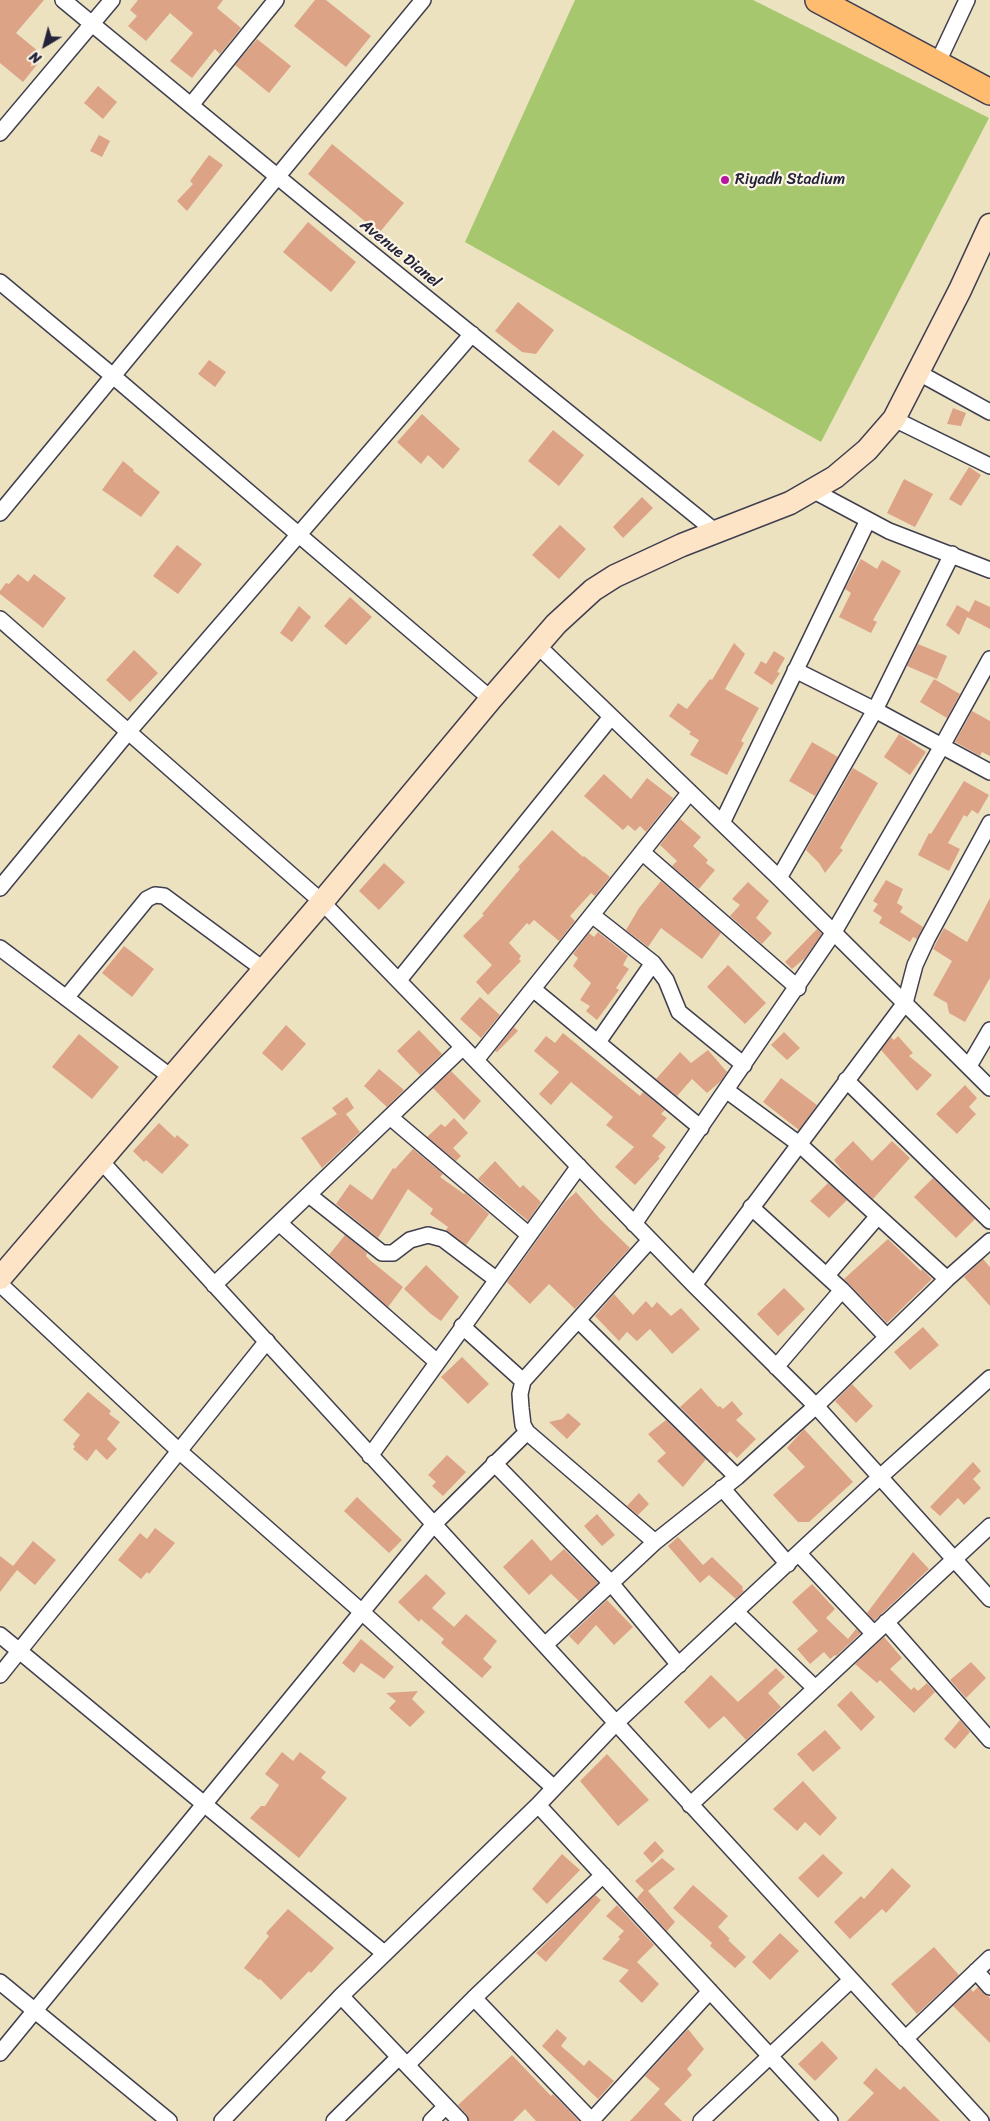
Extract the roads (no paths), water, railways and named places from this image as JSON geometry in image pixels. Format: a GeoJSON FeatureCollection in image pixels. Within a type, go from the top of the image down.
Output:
{"type":"FeatureCollection","features":[{"type":"Feature","properties":{"kind":"main road"},"geometry":{"type":"LineString","coordinates":[[818,0],[990,92]]}},
{"type":"Feature","properties":{"kind":"street","name":"Avenue Dianel"},"geometry":{"type":"LineString","coordinates":[[63,0],[716,532]]}},
{"type":"Feature","properties":{"kind":"street"},"geometry":{"type":"LineString","coordinates":[[0,133],[112,0]]}},
{"type":"Feature","properties":{"kind":"street"},"geometry":{"type":"LineString","coordinates":[[191,105],[276,0]]}},
{"type":"Feature","properties":{"kind":"street"},"geometry":{"type":"LineString","coordinates":[[0,513],[424,0]]}},
{"type":"Feature","properties":{"kind":"street"},"geometry":{"type":"LineString","coordinates":[[937,64],[967,0]]}},
{"type":"Feature","properties":{"kind":"street"},"geometry":{"type":"LineString","coordinates":[[0,1278],[322,902],[537,645],[593,590],[615,576],[716,532],[790,503],[814,491],[835,477],[867,450],[894,419],[919,373],[990,225]]}},
{"type":"Feature","properties":{"kind":"street"},"geometry":{"type":"LineString","coordinates":[[0,282],[113,376],[491,699]]}},
{"type":"Feature","properties":{"kind":"street"},"geometry":{"type":"LineString","coordinates":[[0,888],[129,731],[472,334]]}},
{"type":"Feature","properties":{"kind":"street"},"geometry":{"type":"LineString","coordinates":[[919,373],[990,412]]}},
{"type":"Feature","properties":{"kind":"street"},"geometry":{"type":"LineString","coordinates":[[894,419],[990,466]]}},
{"type":"Feature","properties":{"kind":"street"},"geometry":{"type":"LineString","coordinates":[[814,491],[889,531],[990,570]]}},
{"type":"Feature","properties":{"kind":"street"},"geometry":{"type":"LineString","coordinates":[[722,823],[868,520]]}},
{"type":"Feature","properties":{"kind":"street"},"geometry":{"type":"LineString","coordinates":[[780,878],[875,710],[952,554]]}},
{"type":"Feature","properties":{"kind":"street"},"geometry":{"type":"LineString","coordinates":[[0,619],[322,902],[634,1224],[816,1406],[990,1599]]}},
{"type":"Feature","properties":{"kind":"street"},"geometry":{"type":"LineString","coordinates":[[537,645],[780,878],[990,1088]]}},
{"type":"Feature","properties":{"kind":"street"},"geometry":{"type":"LineString","coordinates":[[634,1224],[798,988],[834,932],[990,659]]}},
{"type":"Feature","properties":{"kind":"street"},"geometry":{"type":"LineString","coordinates":[[795,670],[875,710],[990,772]]}},
{"type":"Feature","properties":{"kind":"street"},"geometry":{"type":"LineString","coordinates":[[399,980],[611,717]]}},
{"type":"Feature","properties":{"kind":"street"},"geometry":{"type":"LineString","coordinates":[[476,1060],[690,792]]}},
{"type":"Feature","properties":{"kind":"street"},"geometry":{"type":"LineString","coordinates":[[694,1285],[905,1003],[916,965],[927,939],[990,823]]}},
{"type":"Feature","properties":{"kind":"street"},"geometry":{"type":"LineString","coordinates":[[642,852],[798,988]]}},
{"type":"Feature","properties":{"kind":"street"},"geometry":{"type":"LineString","coordinates":[[66,998],[146,900],[155,895],[164,896],[263,969]]}},
{"type":"Feature","properties":{"kind":"street"},"geometry":{"type":"LineString","coordinates":[[592,914],[653,963],[666,980],[679,1012],[744,1065]]}},
{"type":"Feature","properties":{"kind":"street"},"geometry":{"type":"LineString","coordinates":[[0,948],[171,1077]]}},
{"type":"Feature","properties":{"kind":"street"},"geometry":{"type":"LineString","coordinates":[[598,1042],[653,963]]}},
{"type":"Feature","properties":{"kind":"street"},"geometry":{"type":"LineString","coordinates":[[533,988],[701,1128]]}},
{"type":"Feature","properties":{"kind":"street"},"geometry":{"type":"LineString","coordinates":[[969,1066],[990,1030]]}},
{"type":"Feature","properties":{"kind":"street"},"geometry":{"type":"LineString","coordinates":[[214,1285],[463,1047]]}},
{"type":"Feature","properties":{"kind":"street"},"geometry":{"type":"LineString","coordinates":[[846,1080],[990,1221]]}},
{"type":"Feature","properties":{"kind":"street"},"geometry":{"type":"LineString","coordinates":[[726,1090],[799,1144],[947,1279]]}},
{"type":"Feature","properties":{"kind":"street"},"geometry":{"type":"LineString","coordinates":[[390,1117],[529,1236]]}},
{"type":"Feature","properties":{"kind":"street"},"geometry":{"type":"LineString","coordinates":[[101,1161],[981,2121]]}},
{"type":"Feature","properties":{"kind":"street"},"geometry":{"type":"LineString","coordinates":[[370,1456],[579,1166]]}},
{"type":"Feature","properties":{"kind":"street"},"geometry":{"type":"LineString","coordinates":[[308,1195],[382,1254],[393,1253],[410,1240],[428,1235],[443,1239],[497,1280]]}},
{"type":"Feature","properties":{"kind":"street"},"geometry":{"type":"LineString","coordinates":[[751,1207],[827,1275],[887,1337]]}},
{"type":"Feature","properties":{"kind":"street"},"geometry":{"type":"LineString","coordinates":[[827,1275],[878,1216]]}},
{"type":"Feature","properties":{"kind":"street"},"geometry":{"type":"LineString","coordinates":[[279,1223],[437,1362]]}},
{"type":"Feature","properties":{"kind":"street"},"geometry":{"type":"LineString","coordinates":[[650,1240],[524,1380],[521,1401],[523,1425],[527,1432],[655,1542]]}},
{"type":"Feature","properties":{"kind":"street"},"geometry":{"type":"LineString","coordinates":[[545,1645],[610,1582],[655,1542],[737,1476],[816,1406],[947,1279],[990,1241]]}},
{"type":"Feature","properties":{"kind":"street"},"geometry":{"type":"LineString","coordinates":[[0,1284],[179,1451],[362,1612],[554,1788]]}},
{"type":"Feature","properties":{"kind":"street"},"geometry":{"type":"LineString","coordinates":[[776,1367],[842,1290]]}},
{"type":"Feature","properties":{"kind":"street"},"geometry":{"type":"LineString","coordinates":[[578,1320],[737,1476]]}},
{"type":"Feature","properties":{"kind":"street"},"geometry":{"type":"LineString","coordinates":[[462,1326],[524,1380]]}},
{"type":"Feature","properties":{"kind":"street"},"geometry":{"type":"LineString","coordinates":[[0,1675],[267,1341]]}},
{"type":"Feature","properties":{"kind":"street"},"geometry":{"type":"LineString","coordinates":[[222,2121],[341,1996],[538,1805],[616,1723],[880,1477],[990,1378]]}},
{"type":"Feature","properties":{"kind":"street"},"geometry":{"type":"LineString","coordinates":[[0,2053],[434,1524],[527,1432]]}},
{"type":"Feature","properties":{"kind":"street"},"geometry":{"type":"LineString","coordinates":[[494,1463],[610,1582],[679,1664]]}},
{"type":"Feature","properties":{"kind":"street"},"geometry":{"type":"LineString","coordinates":[[722,1488],[874,1634]]}},
{"type":"Feature","properties":{"kind":"street"},"geometry":{"type":"LineString","coordinates":[[690,1804],[990,1526]]}},
{"type":"Feature","properties":{"kind":"street"},"geometry":{"type":"LineString","coordinates":[[736,1612],[815,1688]]}},
{"type":"Feature","properties":{"kind":"street"},"geometry":{"type":"LineString","coordinates":[[886,1622],[990,1740]]}},
{"type":"Feature","properties":{"kind":"street"},"geometry":{"type":"LineString","coordinates":[[0,1635],[384,1953]]}},
{"type":"Feature","properties":{"kind":"street"},"geometry":{"type":"LineString","coordinates":[[538,1805],[830,2121]]}},
{"type":"Feature","properties":{"kind":"street"},"geometry":{"type":"LineString","coordinates":[[334,2121],[474,1998],[603,1875]]}},
{"type":"Feature","properties":{"kind":"street"},"geometry":{"type":"LineString","coordinates":[[905,2039],[990,1958]]}},
{"type":"Feature","properties":{"kind":"street"},"geometry":{"type":"LineString","coordinates":[[976,1971],[990,1987]]}},
{"type":"Feature","properties":{"kind":"street"},"geometry":{"type":"LineString","coordinates":[[700,2121],[851,1980]]}},
{"type":"Feature","properties":{"kind":"street"},"geometry":{"type":"LineString","coordinates":[[0,1982],[169,2121]]}},
{"type":"Feature","properties":{"kind":"street"},"geometry":{"type":"LineString","coordinates":[[474,1998],[592,2121],[710,1991]]}},
{"type":"Feature","properties":{"kind":"street"},"geometry":{"type":"LineString","coordinates":[[341,1996],[460,2121]]}},
{"type":"Feature","properties":{"kind":"street"},"geometry":{"type":"LineString","coordinates":[[431,2121],[446,2106]]}},
{"type":"Feature","properties":{"kind":"place","name":"Riyadh Stadium"},"geometry":{"type":"Point","coordinates":[725,180]}}]}
